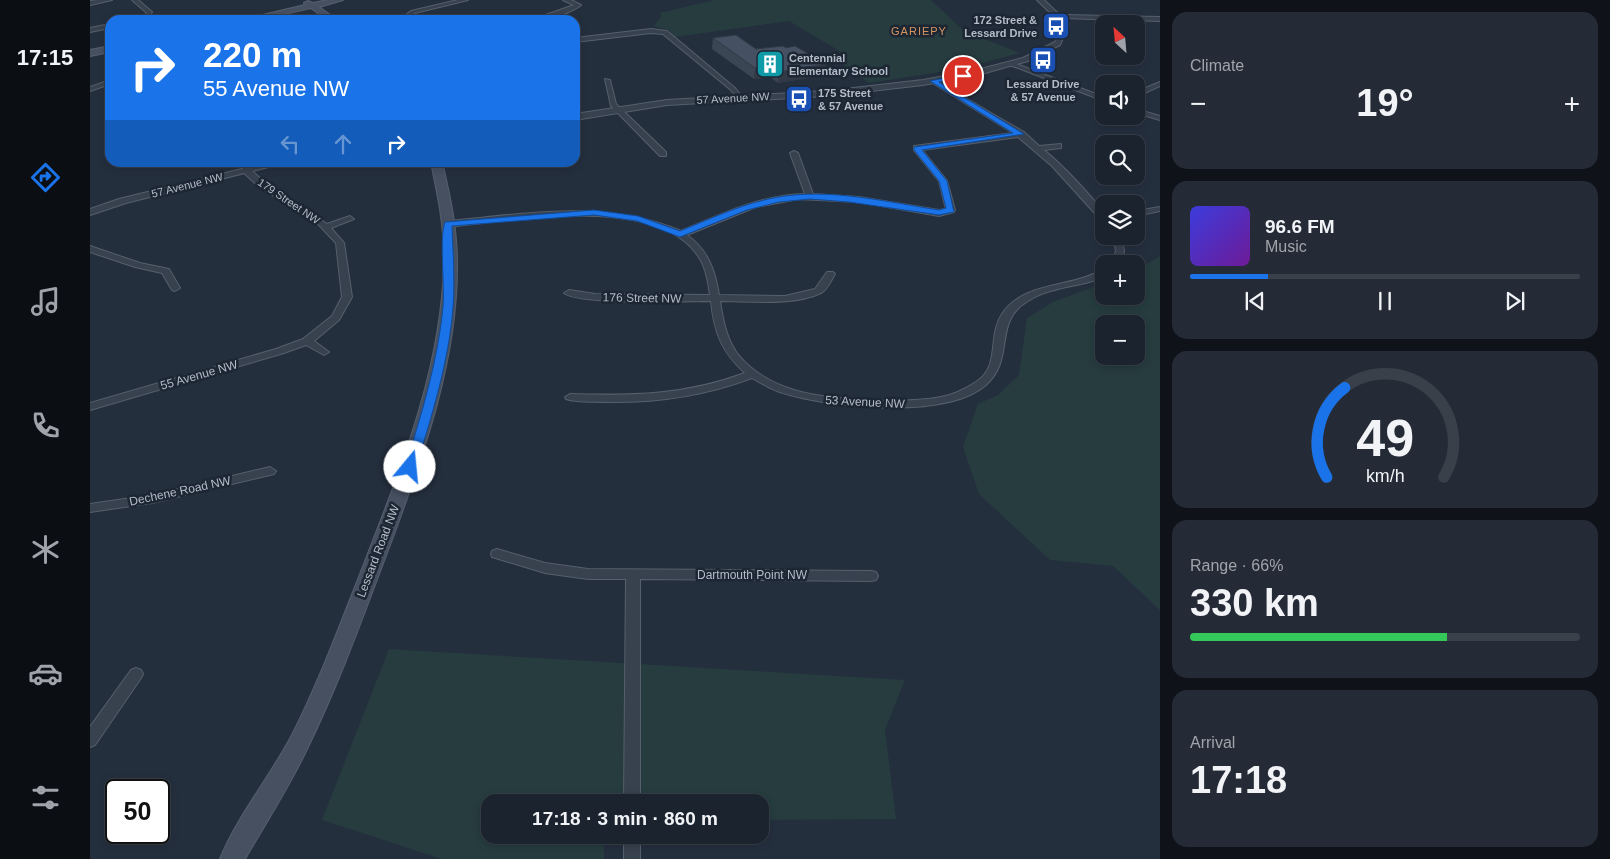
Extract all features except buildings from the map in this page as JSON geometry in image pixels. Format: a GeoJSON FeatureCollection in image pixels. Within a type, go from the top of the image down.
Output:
{"type":"FeatureCollection","features":[{"type":"Feature","properties":{"kind":"main road"},"geometry":{"type":"LineString","coordinates":[[312,6],[339,0]]}},
{"type":"Feature","properties":{"kind":"main road"},"geometry":{"type":"LineString","coordinates":[[262,15],[280,10],[287,1],[312,6],[326,15]]}},
{"type":"Feature","properties":{"kind":"main road"},"geometry":{"type":"LineString","coordinates":[[262,15],[302,4]]}},
{"type":"Feature","properties":{"kind":"main road"},"geometry":{"type":"LineString","coordinates":[[302,4],[312,15]]}},
{"type":"Feature","properties":{"kind":"main road"},"geometry":{"type":"LineString","coordinates":[[90,53],[105,50]]}},
{"type":"Feature","properties":{"kind":"main road","name":"Lessard Road NW"},"geometry":{"type":"LineString","coordinates":[[232,859],[299,742],[347,633],[410,467],[428,412],[448,306],[448,224],[443,185],[438,167]]}},
{"type":"Feature","properties":{"kind":"street"},"geometry":{"type":"LineString","coordinates":[[90,2],[110,0]]}},
{"type":"Feature","properties":{"kind":"street"},"geometry":{"type":"LineString","coordinates":[[135,0],[150,13],[148,15]]}},
{"type":"Feature","properties":{"kind":"street"},"geometry":{"type":"LineString","coordinates":[[411,15],[410,13],[465,0]]}},
{"type":"Feature","properties":{"kind":"street"},"geometry":{"type":"LineString","coordinates":[[548,15],[573,9],[578,5],[566,0]]}},
{"type":"Feature","properties":{"kind":"street"},"geometry":{"type":"LineString","coordinates":[[1040,0],[1063,17],[1160,19]]}},
{"type":"Feature","properties":{"kind":"street","name":"57 Avenue NW"},"geometry":{"type":"LineString","coordinates":[[580,116],[670,102],[845,92],[933,81],[1012,64],[1054,48],[1066,37],[1068,30],[1063,17]]}},
{"type":"Feature","properties":{"kind":"street"},"geometry":{"type":"LineString","coordinates":[[90,30],[105,27]]}},
{"type":"Feature","properties":{"kind":"street"},"geometry":{"type":"LineString","coordinates":[[580,39],[651,31],[665,32],[735,91],[740,98]]}},
{"type":"Feature","properties":{"kind":"street"},"geometry":{"type":"LineString","coordinates":[[1012,64],[1095,96]]}},
{"type":"Feature","properties":{"kind":"street"},"geometry":{"type":"LineString","coordinates":[[607,80],[611,102],[617,110],[663,154]]}},
{"type":"Feature","properties":{"kind":"street"},"geometry":{"type":"LineString","coordinates":[[933,81],[1021,134],[1078,186],[1095,207]]}},
{"type":"Feature","properties":{"kind":"street"},"geometry":{"type":"LineString","coordinates":[[90,89],[105,84]]}},
{"type":"Feature","properties":{"kind":"street"},"geometry":{"type":"LineString","coordinates":[[1145,91],[1160,84]]}},
{"type":"Feature","properties":{"kind":"street"},"geometry":{"type":"LineString","coordinates":[[1145,114],[1160,118]]}},
{"type":"Feature","properties":{"kind":"street"},"geometry":{"type":"LineString","coordinates":[[680,234],[744,208],[779,199],[810,197],[849,199],[939,213],[951,210],[943,181],[917,148],[1021,134]]}},
{"type":"Feature","properties":{"kind":"street"},"geometry":{"type":"LineString","coordinates":[[1038,148],[1058,146]]}},
{"type":"Feature","properties":{"kind":"street"},"geometry":{"type":"LineString","coordinates":[[794,153],[810,197]]}},
{"type":"Feature","properties":{"kind":"street","name":"57 Avenue NW"},"geometry":{"type":"LineString","coordinates":[[90,212],[242,167]]}},
{"type":"Feature","properties":{"kind":"street","name":"179 Street NW"},"geometry":{"type":"LineString","coordinates":[[247,167],[261,184],[326,227],[340,243],[347,296],[336,318],[307,341]]}},
{"type":"Feature","properties":{"kind":"street"},"geometry":{"type":"LineString","coordinates":[[1145,212],[1160,209]]}},
{"type":"Feature","properties":{"kind":"street"},"geometry":{"type":"LineString","coordinates":[[448,224],[573,213],[601,213],[638,218],[680,234],[692,243],[705,258],[724,338],[735,355],[754,374],[702,392],[660,399],[570,397]]}},
{"type":"Feature","properties":{"kind":"street"},"geometry":{"type":"LineString","coordinates":[[326,227],[350,219]]}},
{"type":"Feature","properties":{"kind":"street"},"geometry":{"type":"LineString","coordinates":[[90,249],[138,265],[166,271],[175,288]]}},
{"type":"Feature","properties":{"kind":"street","name":"176 Street NW"},"geometry":{"type":"LineString","coordinates":[[569,293],[595,297],[716,299],[798,297],[822,288],[830,274]]}},
{"type":"Feature","properties":{"kind":"street","name":"53 Avenue NW"},"geometry":{"type":"LineString","coordinates":[[754,374],[798,394],[834,402],[906,404],[946,400],[973,389],[994,371],[1000,355],[1001,326],[1007,312],[1015,305],[1045,290],[1095,276]]}},
{"type":"Feature","properties":{"kind":"street"},"geometry":{"type":"LineString","coordinates":[[307,341],[324,352]]}},
{"type":"Feature","properties":{"kind":"street","name":"55 Avenue NW"},"geometry":{"type":"LineString","coordinates":[[90,407],[280,351],[307,341]]}},
{"type":"Feature","properties":{"kind":"street","name":"Dechene Road NW"},"geometry":{"type":"LineString","coordinates":[[90,508],[152,499],[270,472]]}},
{"type":"Feature","properties":{"kind":"street","name":"Dartmouth Point NW"},"geometry":{"type":"LineString","coordinates":[[497,554],[566,571],[633,574],[871,576]]}},
{"type":"Feature","properties":{"kind":"street"},"geometry":{"type":"LineString","coordinates":[[632,794],[633,574]]}},
{"type":"Feature","properties":{"kind":"street"},"geometry":{"type":"LineString","coordinates":[[90,740],[136,674]]}},
{"type":"Feature","properties":{"kind":"street"},"geometry":{"type":"LineString","coordinates":[[632,844],[632,859]]}},
{"type":"Feature","properties":{"kind":"green space"},"geometry":{"type":"Polygon","coordinates":[[[714,0],[931,0],[964,31],[1020,53],[960,69],[869,83],[834,58],[846,55],[789,21],[675,37],[669,30],[654,26],[661,16],[660,13],[714,0]]]}},
{"type":"Feature","properties":{"kind":"green space"},"geometry":{"type":"Polygon","coordinates":[[[1160,256],[1160,610],[1113,566],[1050,560],[979,494],[963,447],[978,404],[998,395],[1019,375],[1027,318],[1053,302],[1095,286],[1095,305],[1145,305],[1145,265],[1160,256]]]}},
{"type":"Feature","properties":{"kind":"green space"},"geometry":{"type":"Polygon","coordinates":[[[389,649],[905,680],[885,730],[896,819],[769,820],[769,794],[481,794],[481,844],[604,844],[604,859],[442,859],[322,820],[389,649]]]}},
{"type":"Feature","properties":{"kind":"place","name":"172 Street & Lessard Drive"},"geometry":{"type":"Point","coordinates":[1056,26]}},
{"type":"Feature","properties":{"kind":"place","name":"Lessard Drive & 57 Avenue"},"geometry":{"type":"Point","coordinates":[1043,60]}},
{"type":"Feature","properties":{"kind":"place","name":"Centennial Elementary School"},"geometry":{"type":"Point","coordinates":[770,64]}},
{"type":"Feature","properties":{"kind":"place","name":"175 Street & 57 Avenue"},"geometry":{"type":"Point","coordinates":[799,99]}},
{"type":"Feature","properties":{"kind":"district","name":"GARIEPY"},"geometry":{"type":"Point","coordinates":[919,31]}},
{"type":"Feature","properties":{"kind":"route"},"geometry":{"type":"LineString","coordinates":[[410,467],[428,412],[445,329],[448,306],[450,238],[448,224],[573,213],[594,213],[638,218],[680,234],[744,208],[779,199],[810,197],[849,199],[939,213],[951,210],[943,181],[917,148],[1021,134],[933,81],[963,76]]}}]}
